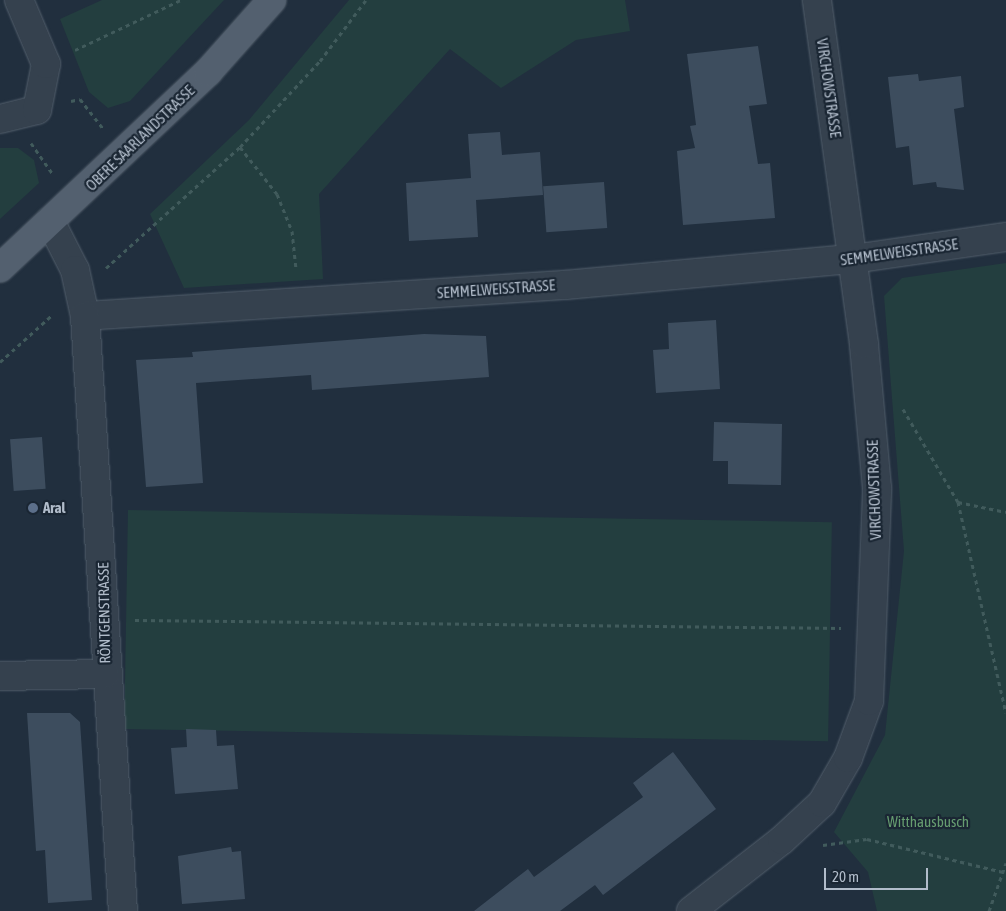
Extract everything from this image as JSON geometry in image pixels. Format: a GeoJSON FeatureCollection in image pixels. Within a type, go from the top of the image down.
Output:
{"type":"FeatureCollection","features":[{"type":"Feature","properties":{"kind":"main road","name":"OBERE SAARLANDSTRASSE"},"geometry":{"type":"LineString","coordinates":[[0,268],[208,72],[272,0]]}},
{"type":"Feature","properties":{"kind":"street"},"geometry":{"type":"LineString","coordinates":[[0,119],[37,110],[46,64],[18,0]]}},
{"type":"Feature","properties":{"kind":"street","name":"VIRCHOWSTRASSE"},"geometry":{"type":"LineString","coordinates":[[691,911],[782,840],[822,802],[848,758],[869,701],[875,627],[877,488],[853,259],[817,0]]}},
{"type":"Feature","properties":{"kind":"street"},"geometry":{"type":"LineString","coordinates":[[50,221],[83,303]]}},
{"type":"Feature","properties":{"kind":"street","name":"SEMMELWEISSTRASSE"},"geometry":{"type":"LineString","coordinates":[[83,303],[299,304],[853,259],[1006,236]]}},
{"type":"Feature","properties":{"kind":"street","name":"RÖNTGENSTRASSE"},"geometry":{"type":"LineString","coordinates":[[83,303],[107,615],[105,674],[124,911]]}},
{"type":"Feature","properties":{"kind":"street"},"geometry":{"type":"LineString","coordinates":[[0,676],[105,674]]}},
{"type":"Feature","properties":{"kind":"path"},"geometry":{"type":"LineString","coordinates":[[46,64],[181,0]]}},
{"type":"Feature","properties":{"kind":"path"},"geometry":{"type":"LineString","coordinates":[[0,362],[83,303],[240,147],[320,61],[366,0]]}},
{"type":"Feature","properties":{"kind":"path"},"geometry":{"type":"LineString","coordinates":[[240,147],[277,194],[292,231],[299,304]]}},
{"type":"Feature","properties":{"kind":"path"},"geometry":{"type":"LineString","coordinates":[[899,402],[958,502],[1006,713]]}},
{"type":"Feature","properties":{"kind":"path"},"geometry":{"type":"LineString","coordinates":[[958,502],[1006,512]]}},
{"type":"Feature","properties":{"kind":"path"},"geometry":{"type":"LineString","coordinates":[[107,615],[136,620],[875,627]]}},
{"type":"Feature","properties":{"kind":"path"},"geometry":{"type":"LineString","coordinates":[[782,840],[826,846],[867,839],[1003,872]]}},
{"type":"Feature","properties":{"kind":"path"},"geometry":{"type":"LineString","coordinates":[[989,911],[1006,863]]}},
{"type":"Feature","properties":{"kind":"green space"},"geometry":{"type":"Polygon","coordinates":[[[102,0],[224,0],[130,101],[108,108],[89,92],[60,19],[102,0]]]}},
{"type":"Feature","properties":{"kind":"green space"},"geometry":{"type":"Polygon","coordinates":[[[349,0],[625,0],[630,31],[576,40],[501,88],[450,49],[319,194],[323,279],[184,288],[150,214],[249,120],[349,0]]]}},
{"type":"Feature","properties":{"kind":"green space"},"geometry":{"type":"Polygon","coordinates":[[[0,148],[18,148],[34,160],[39,183],[0,219],[0,148]]]}},
{"type":"Feature","properties":{"kind":"green space","name":"Witthausbusch"},"geometry":{"type":"Polygon","coordinates":[[[1006,263],[1006,911],[877,911],[868,872],[834,832],[885,735],[904,551],[884,296],[902,278],[1006,263]]]}},
{"type":"Feature","properties":{"kind":"green space"},"geometry":{"type":"Polygon","coordinates":[[[128,510],[832,522],[828,741],[124,729],[128,510]]]}},
{"type":"Feature","properties":{"kind":"building"},"geometry":{"type":"Polygon","coordinates":[[[758,46],[767,104],[749,106],[758,164],[770,163],[775,218],[683,225],[677,151],[695,148],[690,126],[696,125],[687,54],[758,46]]]}},
{"type":"Feature","properties":{"kind":"building"},"geometry":{"type":"Polygon","coordinates":[[[918,74],[919,81],[961,76],[964,107],[954,109],[964,190],[937,187],[936,182],[913,185],[909,146],[896,148],[888,77],[918,74]]]}},
{"type":"Feature","properties":{"kind":"building"},"geometry":{"type":"Polygon","coordinates":[[[500,132],[502,155],[540,152],[543,195],[476,200],[478,237],[409,241],[406,183],[471,178],[468,134],[500,132]]]}},
{"type":"Feature","properties":{"kind":"building"},"geometry":{"type":"Polygon","coordinates":[[[604,182],[607,228],[546,232],[543,186],[604,182]]]}},
{"type":"Feature","properties":{"kind":"building"},"geometry":{"type":"Polygon","coordinates":[[[716,320],[720,389],[656,393],[653,350],[669,349],[668,323],[716,320]]]}},
{"type":"Feature","properties":{"kind":"building"},"geometry":{"type":"Polygon","coordinates":[[[424,334],[486,336],[489,377],[312,390],[311,375],[196,383],[203,483],[146,487],[136,360],[193,357],[192,352],[424,334]]]}},
{"type":"Feature","properties":{"kind":"building"},"geometry":{"type":"Polygon","coordinates":[[[714,422],[782,424],[781,485],[728,484],[728,461],[713,461],[714,422]]]}},
{"type":"Feature","properties":{"kind":"building"},"geometry":{"type":"Polygon","coordinates":[[[42,437],[46,489],[14,491],[10,439],[42,437]]]}},
{"type":"Feature","properties":{"kind":"building"},"geometry":{"type":"Polygon","coordinates":[[[27,713],[70,713],[80,722],[92,900],[48,903],[45,850],[36,851],[27,713]]]}},
{"type":"Feature","properties":{"kind":"building"},"geometry":{"type":"Polygon","coordinates":[[[186,729],[216,730],[217,746],[234,745],[238,789],[175,794],[171,748],[187,747],[186,729]]]}},
{"type":"Feature","properties":{"kind":"building"},"geometry":{"type":"Polygon","coordinates":[[[673,752],[716,809],[603,895],[595,885],[560,911],[474,911],[528,869],[534,877],[643,797],[633,783],[673,752]]]}},
{"type":"Feature","properties":{"kind":"building"},"geometry":{"type":"Polygon","coordinates":[[[231,847],[232,852],[241,851],[245,899],[182,904],[178,856],[231,847]]]}},
{"type":"Feature","properties":{"kind":"place","name":"Aral"},"geometry":{"type":"Point","coordinates":[33,508]}}]}
